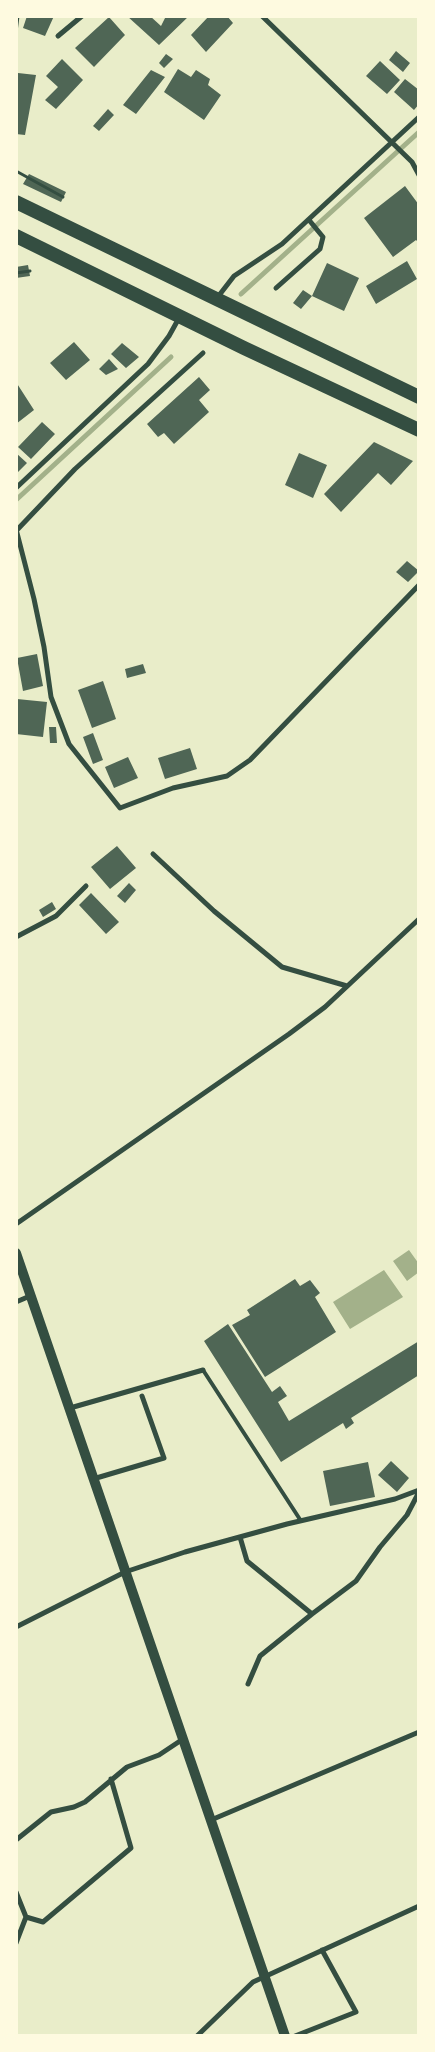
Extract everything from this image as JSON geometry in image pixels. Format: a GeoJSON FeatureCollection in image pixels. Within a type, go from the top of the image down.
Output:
{"type":"FeatureCollection","features":[{"type":"Feature","properties":{"kind":"highway"},"geometry":{"type":"LineString","coordinates":[[16,202],[419,397]]}},
{"type":"Feature","properties":{"kind":"highway"},"geometry":{"type":"LineString","coordinates":[[16,236],[419,430]]}},
{"type":"Feature","properties":{"kind":"main road"},"geometry":{"type":"LineString","coordinates":[[16,1253],[266,1975],[285,2036]]}},
{"type":"Feature","properties":{"kind":"street"},"geometry":{"type":"LineString","coordinates":[[58,36],[82,16]]}},
{"type":"Feature","properties":{"kind":"street"},"geometry":{"type":"LineString","coordinates":[[262,16],[412,162],[419,175]]}},
{"type":"Feature","properties":{"kind":"street"},"geometry":{"type":"LineString","coordinates":[[217,300],[234,276],[282,244],[419,118]]}},
{"type":"Feature","properties":{"kind":"street"},"geometry":{"type":"LineString","coordinates":[[276,288],[320,249],[323,237],[309,220]]}},
{"type":"Feature","properties":{"kind":"street"},"geometry":{"type":"LineString","coordinates":[[16,488],[148,364],[169,336],[180,316]]}},
{"type":"Feature","properties":{"kind":"street"},"geometry":{"type":"LineString","coordinates":[[203,353],[75,469],[17,530],[44,647],[51,697],[69,744],[120,808],[173,788],[227,776],[250,760],[419,585]]}},
{"type":"Feature","properties":{"kind":"street"},"geometry":{"type":"LineString","coordinates":[[153,854],[214,910],[282,967],[347,986]]}},
{"type":"Feature","properties":{"kind":"street"},"geometry":{"type":"LineString","coordinates":[[16,937],[56,916],[86,886]]}},
{"type":"Feature","properties":{"kind":"street"},"geometry":{"type":"LineString","coordinates":[[16,1224],[325,1007],[419,919]]}},
{"type":"Feature","properties":{"kind":"street"},"geometry":{"type":"LineString","coordinates":[[16,1302],[31,1296]]}},
{"type":"Feature","properties":{"kind":"street"},"geometry":{"type":"LineString","coordinates":[[69,1408],[203,1370]]}},
{"type":"Feature","properties":{"kind":"street"},"geometry":{"type":"LineString","coordinates":[[93,1479],[164,1458],[142,1396]]}},
{"type":"Feature","properties":{"kind":"street"},"geometry":{"type":"LineString","coordinates":[[16,1627],[125,1572],[240,1537],[395,1499],[419,1491]]}},
{"type":"Feature","properties":{"kind":"street"},"geometry":{"type":"LineString","coordinates":[[248,1684],[260,1656],[356,1581],[380,1547],[407,1515],[419,1491]]}},
{"type":"Feature","properties":{"kind":"street"},"geometry":{"type":"LineString","coordinates":[[240,1537],[247,1561],[312,1614]]}},
{"type":"Feature","properties":{"kind":"street"},"geometry":{"type":"LineString","coordinates":[[211,1820],[419,1732]]}},
{"type":"Feature","properties":{"kind":"street"},"geometry":{"type":"LineString","coordinates":[[16,1840],[51,1812],[74,1807],[85,1802],[127,1767],[159,1755],[183,1739]]}},
{"type":"Feature","properties":{"kind":"street"},"geometry":{"type":"LineString","coordinates":[[26,1918],[43,1922],[131,1848],[111,1779]]}},
{"type":"Feature","properties":{"kind":"street"},"geometry":{"type":"LineString","coordinates":[[16,1943],[26,1918],[17,1894]]}},
{"type":"Feature","properties":{"kind":"street"},"geometry":{"type":"LineString","coordinates":[[197,2036],[253,1982],[419,1906]]}},
{"type":"Feature","properties":{"kind":"street"},"geometry":{"type":"LineString","coordinates":[[295,2036],[356,2012],[322,1950]]}},
{"type":"Feature","properties":{"kind":"lane"},"geometry":{"type":"LineString","coordinates":[[203,1370],[301,1521]]}},
{"type":"Feature","properties":{"kind":"path"},"geometry":{"type":"LineString","coordinates":[[16,32],[18,16]]}},
{"type":"Feature","properties":{"kind":"path"},"geometry":{"type":"LineString","coordinates":[[16,171],[63,198]]}},
{"type":"Feature","properties":{"kind":"path"},"geometry":{"type":"LineString","coordinates":[[16,273],[30,271]]}},
{"type":"Feature","properties":{"kind":"shaded area"},"geometry":{"type":"Polygon","coordinates":[[[409,1250],[419,1264],[419,1272],[407,1281],[393,1261],[409,1250]]]}},
{"type":"Feature","properties":{"kind":"shaded area"},"geometry":{"type":"Polygon","coordinates":[[[384,1270],[403,1297],[350,1329],[333,1302],[384,1270]]]}},
{"type":"Feature","properties":{"kind":"building"},"geometry":{"type":"Polygon","coordinates":[[[27,16],[54,16],[45,36],[23,28],[27,16]]]}},
{"type":"Feature","properties":{"kind":"building"},"geometry":{"type":"Polygon","coordinates":[[[127,16],[150,16],[161,26],[166,16],[189,16],[159,45],[127,16]]]}},
{"type":"Feature","properties":{"kind":"building"},"geometry":{"type":"Polygon","coordinates":[[[209,16],[227,16],[233,23],[206,52],[191,35],[209,16]]]}},
{"type":"Feature","properties":{"kind":"building"},"geometry":{"type":"Polygon","coordinates":[[[109,17],[125,35],[94,67],[75,48],[109,17]]]}},
{"type":"Feature","properties":{"kind":"building"},"geometry":{"type":"Polygon","coordinates":[[[396,51],[410,63],[403,72],[389,60],[396,51]]]}},
{"type":"Feature","properties":{"kind":"building"},"geometry":{"type":"Polygon","coordinates":[[[166,54],[173,59],[164,68],[159,63],[166,54]]]}},
{"type":"Feature","properties":{"kind":"building"},"geometry":{"type":"Polygon","coordinates":[[[62,59],[83,80],[56,109],[45,100],[58,87],[46,76],[62,59]]]}},
{"type":"Feature","properties":{"kind":"building"},"geometry":{"type":"Polygon","coordinates":[[[380,61],[400,80],[387,94],[366,76],[380,61]]]}},
{"type":"Feature","properties":{"kind":"building"},"geometry":{"type":"Polygon","coordinates":[[[178,69],[191,77],[196,70],[210,79],[208,85],[221,95],[204,120],[164,92],[178,69]]]}},
{"type":"Feature","properties":{"kind":"building"},"geometry":{"type":"Polygon","coordinates":[[[151,70],[165,77],[136,114],[123,105],[151,70]]]}},
{"type":"Feature","properties":{"kind":"building"},"geometry":{"type":"Polygon","coordinates":[[[18,73],[36,75],[25,135],[16,134],[16,86],[18,73]]]}},
{"type":"Feature","properties":{"kind":"building"},"geometry":{"type":"Polygon","coordinates":[[[405,79],[419,90],[419,104],[414,110],[394,92],[405,79]]]}},
{"type":"Feature","properties":{"kind":"building"},"geometry":{"type":"Polygon","coordinates":[[[108,109],[114,115],[99,131],[93,126],[108,109]]]}},
{"type":"Feature","properties":{"kind":"building"},"geometry":{"type":"Polygon","coordinates":[[[29,174],[66,192],[61,202],[23,184],[29,174]]]}},
{"type":"Feature","properties":{"kind":"building"},"geometry":{"type":"Polygon","coordinates":[[[405,186],[419,205],[419,243],[416,240],[393,257],[364,218],[405,186]]]}},
{"type":"Feature","properties":{"kind":"building"},"geometry":{"type":"Polygon","coordinates":[[[407,261],[417,279],[376,304],[366,286],[407,261]]]}},
{"type":"Feature","properties":{"kind":"building"},"geometry":{"type":"Polygon","coordinates":[[[327,263],[359,278],[344,311],[312,296],[327,263]]]}},
{"type":"Feature","properties":{"kind":"building"},"geometry":{"type":"Polygon","coordinates":[[[28,265],[30,276],[16,278],[16,267],[28,265]]]}},
{"type":"Feature","properties":{"kind":"building"},"geometry":{"type":"Polygon","coordinates":[[[303,290],[312,296],[301,309],[293,303],[303,290]]]}},
{"type":"Feature","properties":{"kind":"building"},"geometry":{"type":"Polygon","coordinates":[[[74,342],[90,360],[66,380],[50,363],[74,342]]]}},
{"type":"Feature","properties":{"kind":"building"},"geometry":{"type":"Polygon","coordinates":[[[122,343],[139,357],[126,368],[111,354],[122,343]]]}},
{"type":"Feature","properties":{"kind":"building"},"geometry":{"type":"Polygon","coordinates":[[[109,359],[118,369],[106,375],[99,369],[109,359]]]}},
{"type":"Feature","properties":{"kind":"building"},"geometry":{"type":"Polygon","coordinates":[[[199,377],[210,390],[199,400],[209,412],[174,444],[164,433],[158,437],[147,424],[199,377]]]}},
{"type":"Feature","properties":{"kind":"building"},"geometry":{"type":"Polygon","coordinates":[[[16,382],[34,410],[16,424],[16,382]]]}},
{"type":"Feature","properties":{"kind":"building"},"geometry":{"type":"Polygon","coordinates":[[[42,422],[55,434],[31,459],[18,447],[42,422]]]}},
{"type":"Feature","properties":{"kind":"building"},"geometry":{"type":"Polygon","coordinates":[[[374,442],[413,461],[391,485],[378,473],[341,512],[324,494],[374,442]]]}},
{"type":"Feature","properties":{"kind":"building"},"geometry":{"type":"Polygon","coordinates":[[[16,453],[27,463],[16,474],[16,453]]]}},
{"type":"Feature","properties":{"kind":"building"},"geometry":{"type":"Polygon","coordinates":[[[299,453],[327,465],[313,498],[285,485],[299,453]]]}},
{"type":"Feature","properties":{"kind":"building"},"geometry":{"type":"Polygon","coordinates":[[[407,561],[419,571],[408,582],[396,572],[407,561]]]}},
{"type":"Feature","properties":{"kind":"building"},"geometry":{"type":"Polygon","coordinates":[[[37,654],[43,686],[23,691],[17,658],[37,654]]]}},
{"type":"Feature","properties":{"kind":"building"},"geometry":{"type":"Polygon","coordinates":[[[143,664],[146,673],[127,678],[125,669],[143,664]]]}},
{"type":"Feature","properties":{"kind":"building"},"geometry":{"type":"Polygon","coordinates":[[[103,681],[116,719],[92,728],[78,690],[103,681]]]}},
{"type":"Feature","properties":{"kind":"building"},"geometry":{"type":"Polygon","coordinates":[[[17,699],[47,702],[43,737],[16,734],[17,699]]]}},
{"type":"Feature","properties":{"kind":"building"},"geometry":{"type":"Polygon","coordinates":[[[49,727],[56,727],[57,743],[50,743],[49,727]]]}},
{"type":"Feature","properties":{"kind":"building"},"geometry":{"type":"Polygon","coordinates":[[[93,733],[103,760],[93,764],[83,737],[93,733]]]}},
{"type":"Feature","properties":{"kind":"building"},"geometry":{"type":"Polygon","coordinates":[[[190,748],[197,769],[165,779],[158,758],[190,748]]]}},
{"type":"Feature","properties":{"kind":"building"},"geometry":{"type":"Polygon","coordinates":[[[128,757],[138,778],[114,788],[105,767],[128,757]]]}},
{"type":"Feature","properties":{"kind":"building"},"geometry":{"type":"Polygon","coordinates":[[[117,846],[136,868],[110,889],[91,867],[117,846]]]}},
{"type":"Feature","properties":{"kind":"building"},"geometry":{"type":"Polygon","coordinates":[[[129,883],[136,890],[125,903],[117,896],[129,883]]]}},
{"type":"Feature","properties":{"kind":"building"},"geometry":{"type":"Polygon","coordinates":[[[91,893],[119,922],[106,934],[79,905],[91,893]]]}},
{"type":"Feature","properties":{"kind":"building"},"geometry":{"type":"Polygon","coordinates":[[[52,902],[56,909],[43,917],[39,910],[52,902]]]}},
{"type":"Feature","properties":{"kind":"building"},"geometry":{"type":"Polygon","coordinates":[[[295,1279],[300,1286],[310,1280],[320,1293],[315,1297],[336,1332],[265,1377],[232,1325],[250,1315],[247,1310],[295,1279]]]}},
{"type":"Feature","properties":{"kind":"building"},"geometry":{"type":"Polygon","coordinates":[[[228,1324],[272,1392],[280,1386],[287,1396],[278,1402],[289,1421],[419,1341],[419,1375],[351,1418],[354,1423],[346,1429],[343,1423],[281,1462],[204,1341],[228,1324]]]}},
{"type":"Feature","properties":{"kind":"building"},"geometry":{"type":"Polygon","coordinates":[[[391,1461],[409,1478],[397,1492],[378,1475],[391,1461]]]}},
{"type":"Feature","properties":{"kind":"building"},"geometry":{"type":"Polygon","coordinates":[[[368,1462],[375,1497],[330,1506],[323,1471],[368,1462]]]}},
{"type":"Feature","properties":{"kind":"waterway"},"geometry":{"type":"LineString","coordinates":[[241,294],[419,132]]}},
{"type":"Feature","properties":{"kind":"waterway"},"geometry":{"type":"LineString","coordinates":[[16,500],[171,357]]}}]}
